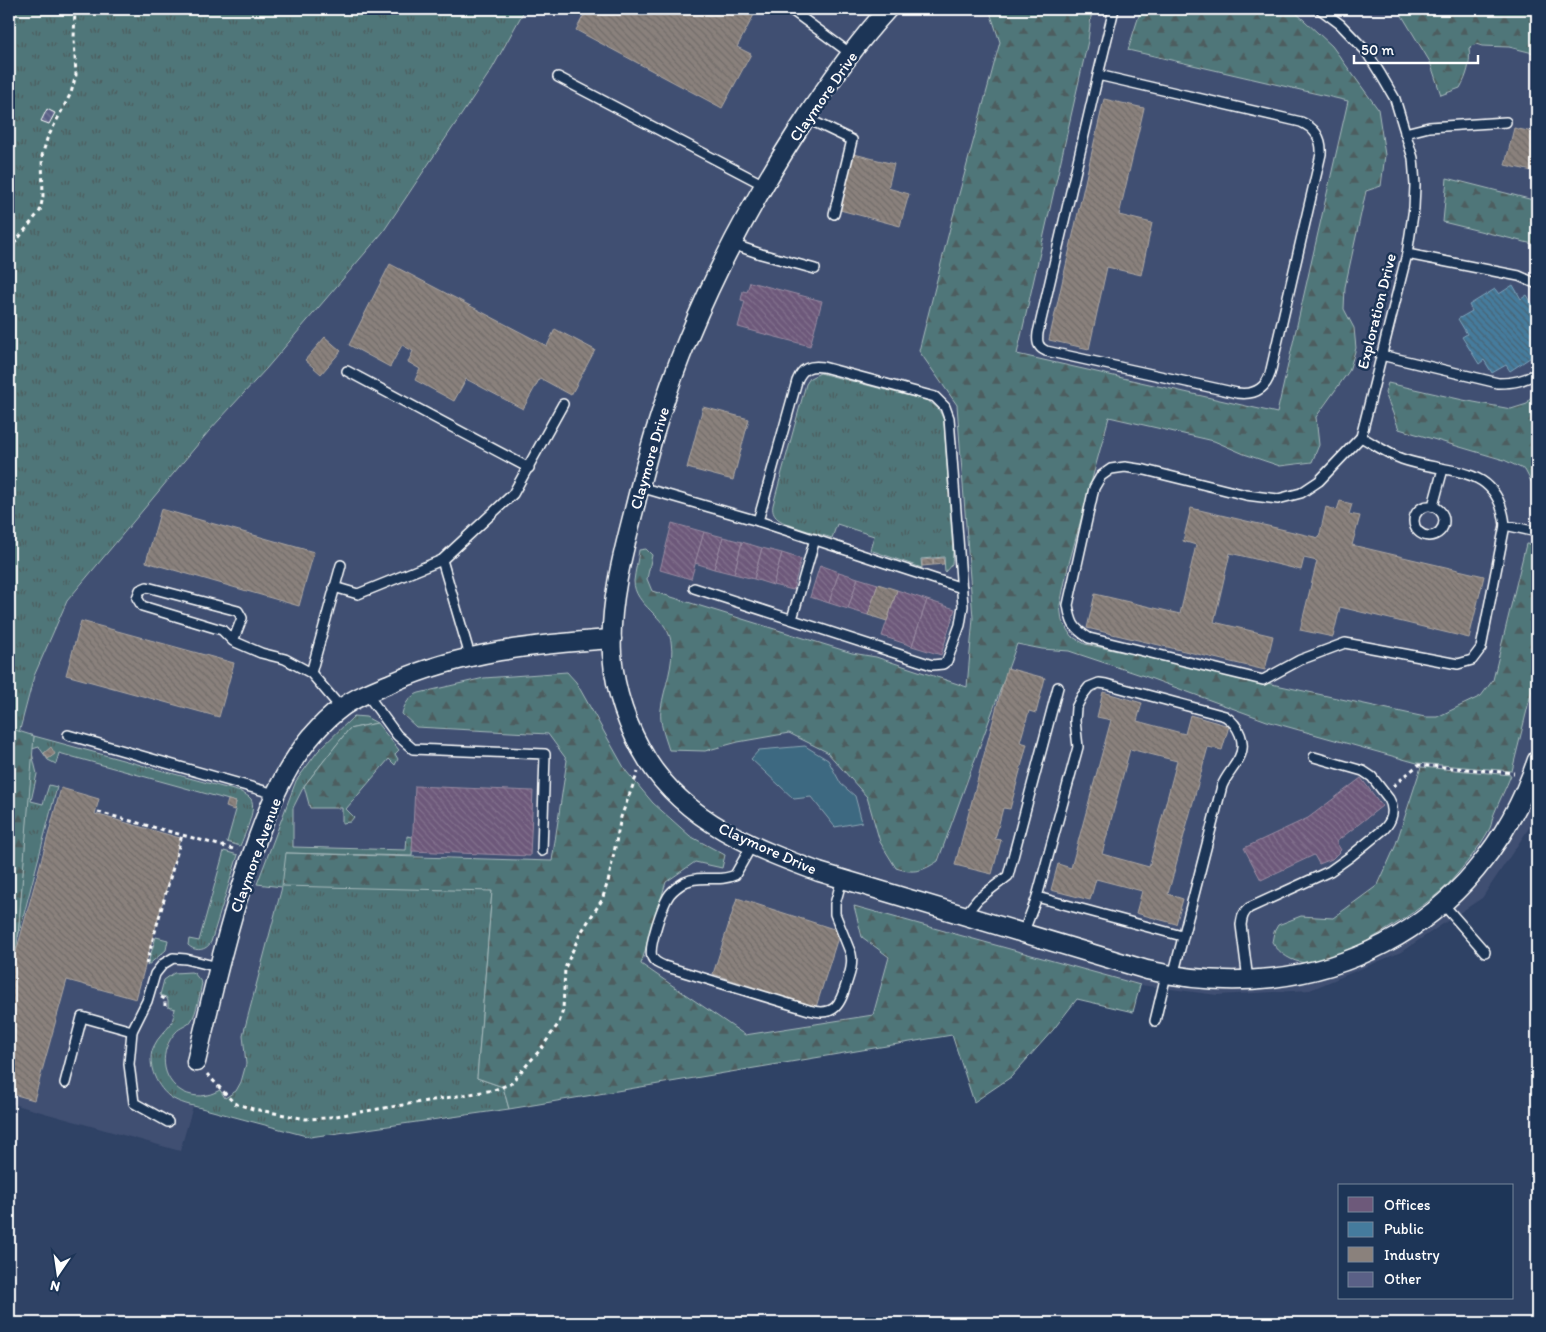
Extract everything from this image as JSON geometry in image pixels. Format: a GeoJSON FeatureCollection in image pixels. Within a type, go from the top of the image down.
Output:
{"type":"FeatureCollection","features":[{"type":"Feature","properties":{"kind":"street","name":"Claymore Drive"},"geometry":{"type":"LineString","coordinates":[[888,9],[851,54],[806,118],[764,185],[732,244],[703,304],[658,422],[620,570],[612,639],[614,673],[622,706],[632,731],[648,761],[661,780],[690,809],[728,833],[784,858],[842,879],[1023,934],[1169,975],[1208,980],[1248,981],[1283,978],[1308,973],[1352,959],[1409,930],[1443,904],[1475,871],[1502,836],[1531,778],[1537,760]]}},
{"type":"Feature","properties":{"kind":"street","name":"Claymore Avenue"},"geometry":{"type":"LineString","coordinates":[[196,1062],[218,967],[252,854],[275,794],[300,752],[319,728],[341,708],[366,693],[421,670],[470,656],[535,645],[612,639]]}},
{"type":"Feature","properties":{"kind":"lane"},"geometry":{"type":"LineString","coordinates":[[790,9],[851,54]]}},
{"type":"Feature","properties":{"kind":"lane"},"geometry":{"type":"LineString","coordinates":[[1098,75],[1301,122],[1307,124],[1318,136],[1322,148],[1312,192],[1270,374],[1265,385],[1260,390],[1245,394],[1237,393],[1046,351],[1041,349],[1038,344],[1038,333],[1098,75],[1114,9]]}},
{"type":"Feature","properties":{"kind":"lane","name":"Exploration Drive"},"geometry":{"type":"LineString","coordinates":[[1320,9],[1340,24],[1366,51],[1395,99],[1413,158],[1414,208],[1407,254],[1361,436]]}},
{"type":"Feature","properties":{"kind":"lane"},"geometry":{"type":"LineString","coordinates":[[558,77],[764,185]]}},
{"type":"Feature","properties":{"kind":"lane"},"geometry":{"type":"LineString","coordinates":[[806,118],[852,140],[834,214]]}},
{"type":"Feature","properties":{"kind":"lane"},"geometry":{"type":"LineString","coordinates":[[1405,133],[1429,127],[1506,122]]}},
{"type":"Feature","properties":{"kind":"lane"},"geometry":{"type":"LineString","coordinates":[[732,244],[814,269]]}},
{"type":"Feature","properties":{"kind":"lane"},"geometry":{"type":"LineString","coordinates":[[1407,254],[1519,276],[1537,284]]}},
{"type":"Feature","properties":{"kind":"lane"},"geometry":{"type":"LineString","coordinates":[[1380,355],[1498,383],[1513,383],[1527,379],[1537,373]]}},
{"type":"Feature","properties":{"kind":"lane"},"geometry":{"type":"LineString","coordinates":[[694,588],[932,665],[943,664],[949,656],[961,618],[962,588],[949,418],[948,412],[941,402],[927,393],[823,366],[815,366],[803,371],[797,381],[758,521]]}},
{"type":"Feature","properties":{"kind":"lane"},"geometry":{"type":"LineString","coordinates":[[348,371],[529,468]]}},
{"type":"Feature","properties":{"kind":"lane"},"geometry":{"type":"LineString","coordinates":[[334,587],[358,594],[442,560],[514,494],[563,404]]}},
{"type":"Feature","properties":{"kind":"lane"},"geometry":{"type":"LineString","coordinates":[[1361,436],[1401,459],[1471,476],[1483,481],[1498,496],[1503,509],[1505,525],[1481,648],[1472,660],[1458,664],[1345,643],[1300,660],[1263,680],[1089,638],[1076,630],[1070,617],[1068,605],[1094,488],[1101,476],[1112,469],[1125,467],[1145,470],[1246,495],[1278,499],[1301,493],[1319,481],[1361,436]]}},
{"type":"Feature","properties":{"kind":"lane"},"geometry":{"type":"LineString","coordinates":[[1433,506],[1443,469]]}},
{"type":"Feature","properties":{"kind":"lane"},"geometry":{"type":"LineString","coordinates":[[640,487],[758,521],[962,588]]}},
{"type":"Feature","properties":{"kind":"lane"},"geometry":{"type":"LineString","coordinates":[[1505,525],[1537,532]]}},
{"type":"Feature","properties":{"kind":"lane"},"geometry":{"type":"LineString","coordinates":[[792,619],[815,539]]}},
{"type":"Feature","properties":{"kind":"lane"},"geometry":{"type":"LineString","coordinates":[[442,560],[470,656]]}},
{"type":"Feature","properties":{"kind":"lane"},"geometry":{"type":"LineString","coordinates":[[311,673],[341,564]]}},
{"type":"Feature","properties":{"kind":"lane"},"geometry":{"type":"LineString","coordinates":[[234,641],[242,618],[238,611],[147,587],[140,590],[137,598],[142,606],[222,630],[234,641],[261,653],[284,659],[311,673],[341,708]]}},
{"type":"Feature","properties":{"kind":"lane"},"geometry":{"type":"LineString","coordinates":[[1023,934],[1037,897],[1078,747],[1075,721],[1076,708],[1088,687],[1099,683],[1106,684],[1225,716],[1236,725],[1240,733],[1242,750],[1222,786],[1182,936],[1155,1021]]}},
{"type":"Feature","properties":{"kind":"lane"},"geometry":{"type":"LineString","coordinates":[[964,916],[978,899],[1008,876],[1058,687]]}},
{"type":"Feature","properties":{"kind":"lane"},"geometry":{"type":"LineString","coordinates":[[366,693],[397,735],[413,749],[545,754],[542,851]]}},
{"type":"Feature","properties":{"kind":"lane"},"geometry":{"type":"LineString","coordinates":[[68,735],[275,794]]}},
{"type":"Feature","properties":{"kind":"lane"},"geometry":{"type":"LineString","coordinates":[[1248,981],[1241,925],[1245,912],[1258,904],[1330,871],[1388,826],[1392,815],[1391,804],[1385,794],[1372,777],[1364,771],[1314,757]]}},
{"type":"Feature","properties":{"kind":"lane"},"geometry":{"type":"LineString","coordinates":[[752,845],[734,875],[724,878],[701,877],[694,879],[680,885],[669,895],[652,946],[651,951],[654,961],[664,966],[809,1010],[826,1012],[839,1004],[843,997],[853,961],[835,914],[835,904],[842,879]]}},
{"type":"Feature","properties":{"kind":"lane"},"geometry":{"type":"LineString","coordinates":[[1037,897],[1182,936]]}},
{"type":"Feature","properties":{"kind":"lane"},"geometry":{"type":"LineString","coordinates":[[1443,904],[1485,952]]}},
{"type":"Feature","properties":{"kind":"lane"},"geometry":{"type":"LineString","coordinates":[[168,1122],[134,1103],[129,1064],[132,1031],[149,994],[155,974],[163,964],[173,958],[186,959],[218,967]]}},
{"type":"Feature","properties":{"kind":"lane"},"geometry":{"type":"LineString","coordinates":[[65,1082],[82,1017],[132,1031]]}},
{"type":"Feature","properties":{"kind":"path"},"geometry":{"type":"LineString","coordinates":[[9,250],[40,211],[43,196],[42,156],[47,139],[71,93],[76,75],[75,9]]}},
{"type":"Feature","properties":{"kind":"path"},"geometry":{"type":"LineString","coordinates":[[196,1062],[234,1103],[253,1109],[306,1119],[324,1118],[494,1090],[510,1084],[540,1050],[559,1023],[564,1010],[565,968],[580,934],[602,900],[609,878],[621,817],[637,774],[648,761]]}},
{"type":"Feature","properties":{"kind":"path"},"geometry":{"type":"LineString","coordinates":[[1385,794],[1418,765],[1517,774],[1531,778]]}},
{"type":"Feature","properties":{"kind":"path"},"geometry":{"type":"LineString","coordinates":[[98,812],[252,854]]}},
{"type":"Feature","properties":{"kind":"path"},"geometry":{"type":"LineString","coordinates":[[144,973],[182,835]]}},
{"type":"Feature","properties":{"kind":"path"},"geometry":{"type":"LineString","coordinates":[[149,994],[163,998],[166,1001],[165,1006]]}},
{"type":"Feature","properties":{"kind":"shaded area"},"geometry":{"type":"Polygon","coordinates":[[[525,9],[838,9],[851,16],[856,9],[1537,9],[1537,816],[1482,898],[1401,952],[1310,990],[1217,995],[1140,985],[854,907],[862,937],[889,957],[873,1015],[745,1035],[641,964],[666,882],[695,862],[725,855],[690,836],[653,803],[626,771],[571,675],[566,672],[484,678],[419,693],[417,727],[548,734],[567,760],[553,861],[412,856],[282,886],[243,1035],[246,1064],[241,1082],[236,1091],[220,1101],[193,1106],[180,1151],[9,1103],[9,833],[18,737],[34,676],[67,601],[209,431],[266,369],[383,232],[492,69],[525,9]]]}},
{"type":"Feature","properties":{"kind":"shaded area"},"geometry":{"type":"Polygon","coordinates":[[[805,746],[828,760],[841,784],[855,796],[862,822],[835,827],[811,797],[794,799],[751,759],[759,750],[805,746]]]}},
{"type":"Feature","properties":{"kind":"green space"},"geometry":{"type":"Polygon","coordinates":[[[9,9],[525,9],[492,69],[383,232],[266,369],[209,431],[67,601],[34,676],[18,737],[9,833],[9,9]]]}},
{"type":"Feature","properties":{"kind":"green space"},"geometry":{"type":"Polygon","coordinates":[[[982,9],[1092,9],[1088,41],[1017,354],[1277,413],[1348,101],[1128,50],[1141,9],[1292,9],[1332,46],[1378,109],[1385,155],[1381,186],[1366,191],[1345,287],[1344,309],[1354,328],[1356,348],[1349,371],[1316,417],[1319,445],[1312,462],[1280,466],[1244,454],[1214,441],[1109,417],[1068,567],[1060,605],[1062,621],[1071,636],[1085,644],[1425,717],[1437,717],[1481,696],[1493,680],[1526,544],[1537,545],[1537,669],[1512,771],[1417,763],[1267,721],[1069,651],[1042,649],[1017,644],[938,861],[923,869],[908,871],[896,868],[880,842],[867,797],[827,752],[789,733],[738,742],[705,751],[669,750],[663,730],[661,714],[662,700],[672,659],[671,641],[663,624],[644,604],[635,590],[634,581],[639,550],[646,549],[652,555],[647,579],[652,591],[852,653],[876,657],[967,687],[973,618],[957,405],[919,351],[1000,42],[990,12],[982,9]]]}},
{"type":"Feature","properties":{"kind":"green space"},"geometry":{"type":"Polygon","coordinates":[[[1398,9],[1537,9],[1537,54],[1509,47],[1476,44],[1469,48],[1468,69],[1460,88],[1441,95],[1430,62],[1398,9]]]}},
{"type":"Feature","properties":{"kind":"green space"},"geometry":{"type":"Polygon","coordinates":[[[1447,178],[1537,201],[1537,245],[1443,222],[1447,178]]]}},
{"type":"Feature","properties":{"kind":"green space"},"geometry":{"type":"Polygon","coordinates":[[[820,373],[925,400],[940,411],[944,422],[953,552],[952,564],[945,572],[944,557],[921,559],[922,568],[870,550],[874,536],[837,524],[832,538],[788,524],[775,516],[773,505],[806,384],[810,378],[820,373]]]}},
{"type":"Feature","properties":{"kind":"green space"},"geometry":{"type":"Polygon","coordinates":[[[1388,383],[1511,409],[1527,404],[1537,386],[1537,493],[1525,470],[1504,460],[1399,429],[1385,393],[1388,383]]]}},
{"type":"Feature","properties":{"kind":"green space"},"geometry":{"type":"Polygon","coordinates":[[[567,672],[576,682],[626,771],[653,803],[690,836],[725,855],[722,868],[695,862],[666,882],[641,964],[745,1035],[873,1015],[889,957],[862,937],[854,906],[1140,985],[1133,1012],[1077,999],[1053,1030],[1011,1077],[974,1102],[952,1035],[509,1109],[503,1087],[477,1078],[492,891],[282,886],[286,853],[552,861],[567,760],[548,734],[416,727],[402,714],[408,701],[419,693],[484,678],[567,672]]]}},
{"type":"Feature","properties":{"kind":"green space"},"geometry":{"type":"Polygon","coordinates":[[[354,716],[366,717],[377,723],[349,729],[304,786],[293,808],[293,847],[406,850],[407,836],[413,837],[412,856],[286,853],[492,891],[477,1078],[503,1087],[509,1109],[310,1137],[177,1101],[169,1096],[160,1086],[153,1072],[151,1059],[154,1046],[171,1024],[175,1009],[168,1007],[166,997],[160,995],[164,980],[174,973],[191,972],[202,983],[195,1013],[190,1023],[176,1032],[170,1039],[167,1047],[165,1064],[170,1080],[175,1086],[188,1094],[202,1096],[220,1090],[225,1098],[236,1091],[241,1082],[246,1064],[243,1035],[282,887],[257,884],[296,781],[318,751],[354,716]]]}},
{"type":"Feature","properties":{"kind":"green space"},"geometry":{"type":"Polygon","coordinates":[[[377,723],[399,750],[395,754],[398,759],[395,765],[389,759],[346,809],[354,817],[350,822],[342,823],[342,808],[310,808],[304,786],[349,729],[377,723]]]}},
{"type":"Feature","properties":{"kind":"green space"},"geometry":{"type":"Polygon","coordinates":[[[9,728],[34,736],[17,947],[9,978],[9,728]]]}},
{"type":"Feature","properties":{"kind":"green space"},"geometry":{"type":"Polygon","coordinates":[[[34,736],[241,792],[251,799],[252,809],[240,846],[227,842],[236,810],[234,810],[236,802],[59,753],[56,764],[48,760],[39,747],[32,749],[34,736]]]}},
{"type":"Feature","properties":{"kind":"green space"},"geometry":{"type":"Polygon","coordinates":[[[32,753],[37,774],[31,801],[43,804],[49,785],[57,787],[18,937],[32,753]]]}},
{"type":"Feature","properties":{"kind":"green space"},"geometry":{"type":"Polygon","coordinates":[[[1421,767],[1511,775],[1493,816],[1490,828],[1472,856],[1451,881],[1424,904],[1383,932],[1361,944],[1321,961],[1307,963],[1296,961],[1282,954],[1272,942],[1278,925],[1301,916],[1333,918],[1378,885],[1395,847],[1421,767]]]}},
{"type":"Feature","properties":{"kind":"green space"},"geometry":{"type":"Polygon","coordinates":[[[224,851],[238,855],[211,942],[203,949],[197,950],[188,945],[189,939],[199,941],[224,851]]]}},
{"type":"Feature","properties":{"kind":"green space"},"geometry":{"type":"Polygon","coordinates":[[[156,937],[168,940],[166,950],[147,966],[156,937]]]}},
{"type":"Feature","properties":{"kind":"building: Offices"},"geometry":{"type":"Polygon","coordinates":[[[750,282],[822,301],[810,346],[738,327],[745,301],[741,300],[743,291],[747,292],[750,282]]]}},
{"type":"Feature","properties":{"kind":"building: Offices"},"geometry":{"type":"Polygon","coordinates":[[[672,523],[704,532],[691,579],[660,570],[672,523]]]}},
{"type":"Feature","properties":{"kind":"building: Offices"},"geometry":{"type":"Polygon","coordinates":[[[704,532],[723,537],[714,569],[695,563],[704,532]]]}},
{"type":"Feature","properties":{"kind":"building: Offices"},"geometry":{"type":"Polygon","coordinates":[[[723,537],[742,542],[734,574],[714,569],[723,537]]]}},
{"type":"Feature","properties":{"kind":"building: Offices"},"geometry":{"type":"Polygon","coordinates":[[[742,542],[762,548],[754,579],[734,574],[742,542]]]}},
{"type":"Feature","properties":{"kind":"building: Offices"},"geometry":{"type":"Polygon","coordinates":[[[762,548],[782,553],[773,585],[754,579],[762,548]]]}},
{"type":"Feature","properties":{"kind":"building: Offices"},"geometry":{"type":"Polygon","coordinates":[[[782,553],[801,559],[793,590],[773,585],[782,553]]]}},
{"type":"Feature","properties":{"kind":"building: Offices"},"geometry":{"type":"Polygon","coordinates":[[[820,565],[839,572],[829,603],[810,597],[820,565]]]}},
{"type":"Feature","properties":{"kind":"building: Offices"},"geometry":{"type":"Polygon","coordinates":[[[839,572],[858,578],[848,609],[829,603],[839,572]]]}},
{"type":"Feature","properties":{"kind":"building: Offices"},"geometry":{"type":"Polygon","coordinates":[[[858,578],[878,584],[868,615],[848,609],[858,578]]]}},
{"type":"Feature","properties":{"kind":"building: Offices"},"geometry":{"type":"Polygon","coordinates":[[[897,590],[927,600],[912,646],[882,636],[897,590]]]}},
{"type":"Feature","properties":{"kind":"building: Offices"},"geometry":{"type":"Polygon","coordinates":[[[927,600],[955,609],[941,655],[912,646],[927,600]]]}},
{"type":"Feature","properties":{"kind":"building: Offices"},"geometry":{"type":"Polygon","coordinates":[[[1361,778],[1382,806],[1336,842],[1341,850],[1332,859],[1319,864],[1314,855],[1261,880],[1244,848],[1308,818],[1361,778]]]}},
{"type":"Feature","properties":{"kind":"building: Offices"},"geometry":{"type":"Polygon","coordinates":[[[415,786],[533,791],[530,856],[412,851],[415,786]]]}},
{"type":"Feature","properties":{"kind":"building: Public"},"geometry":{"type":"Polygon","coordinates":[[[1513,285],[1521,299],[1527,295],[1537,312],[1537,345],[1533,348],[1536,354],[1510,371],[1506,365],[1492,373],[1484,360],[1479,364],[1462,337],[1467,334],[1458,319],[1472,311],[1469,305],[1495,289],[1499,294],[1513,285]]]}},
{"type":"Feature","properties":{"kind":"building: Industry"},"geometry":{"type":"Polygon","coordinates":[[[587,9],[665,9],[671,12],[673,9],[701,9],[708,13],[711,9],[757,9],[737,47],[751,54],[722,108],[576,30],[587,9]]]}},
{"type":"Feature","properties":{"kind":"building: Industry"},"geometry":{"type":"Polygon","coordinates":[[[1104,99],[1144,108],[1119,215],[1152,223],[1141,275],[1107,267],[1089,349],[1049,340],[1104,99]]]}},
{"type":"Feature","properties":{"kind":"building: Industry"},"geometry":{"type":"Polygon","coordinates":[[[1514,128],[1537,133],[1537,172],[1505,165],[1514,128]]]}},
{"type":"Feature","properties":{"kind":"building: Industry"},"geometry":{"type":"Polygon","coordinates":[[[854,154],[894,164],[888,188],[909,194],[900,226],[840,210],[854,154]]]}},
{"type":"Feature","properties":{"kind":"building: Industry"},"geometry":{"type":"Polygon","coordinates":[[[390,264],[547,346],[555,329],[595,350],[571,395],[540,378],[523,409],[466,379],[454,401],[415,380],[420,369],[408,362],[413,351],[402,345],[390,367],[349,345],[390,264]]]}},
{"type":"Feature","properties":{"kind":"building: Industry"},"geometry":{"type":"Polygon","coordinates":[[[325,337],[341,351],[321,374],[305,360],[325,337]]]}},
{"type":"Feature","properties":{"kind":"building: Industry"},"geometry":{"type":"Polygon","coordinates":[[[703,407],[749,419],[733,480],[687,468],[703,407]]]}},
{"type":"Feature","properties":{"kind":"building: Industry"},"geometry":{"type":"Polygon","coordinates":[[[1340,501],[1352,504],[1349,514],[1360,516],[1352,545],[1484,576],[1469,638],[1340,607],[1333,637],[1300,630],[1317,561],[1304,558],[1301,570],[1230,553],[1214,622],[1273,636],[1265,670],[1087,628],[1095,594],[1180,614],[1196,545],[1183,541],[1191,508],[1319,538],[1326,507],[1337,510],[1340,501]]]}},
{"type":"Feature","properties":{"kind":"building: Industry"},"geometry":{"type":"Polygon","coordinates":[[[161,509],[314,552],[299,606],[146,562],[161,509]]]}},
{"type":"Feature","properties":{"kind":"building: Industry"},"geometry":{"type":"Polygon","coordinates":[[[943,558],[944,564],[933,565],[933,559],[943,558]]]}},
{"type":"Feature","properties":{"kind":"building: Industry"},"geometry":{"type":"Polygon","coordinates":[[[933,559],[933,565],[922,566],[922,560],[933,559]]]}},
{"type":"Feature","properties":{"kind":"building: Industry"},"geometry":{"type":"Polygon","coordinates":[[[878,584],[897,590],[887,621],[868,615],[878,584]]]}},
{"type":"Feature","properties":{"kind":"building: Industry"},"geometry":{"type":"Polygon","coordinates":[[[81,621],[234,663],[219,717],[66,675],[81,621]]]}},
{"type":"Feature","properties":{"kind":"building: Industry"},"geometry":{"type":"Polygon","coordinates":[[[1007,668],[1045,678],[1036,713],[1029,711],[1020,742],[1027,744],[1010,809],[1003,808],[995,839],[1001,840],[992,874],[955,865],[1007,668]]]}},
{"type":"Feature","properties":{"kind":"building: Industry"},"geometry":{"type":"Polygon","coordinates":[[[1103,692],[1142,703],[1137,721],[1185,734],[1190,715],[1229,726],[1222,750],[1208,747],[1168,894],[1183,899],[1176,924],[1136,913],[1142,891],[1096,879],[1090,900],[1051,890],[1058,864],[1071,868],[1111,720],[1097,717],[1103,692]],[[1130,749],[1102,854],[1149,867],[1177,761],[1130,749]]]}},
{"type":"Feature","properties":{"kind":"building: Industry"},"geometry":{"type":"Polygon","coordinates":[[[51,747],[55,754],[48,759],[44,753],[51,747]]]}},
{"type":"Feature","properties":{"kind":"building: Industry"},"geometry":{"type":"Polygon","coordinates":[[[61,788],[99,799],[95,814],[180,838],[136,999],[67,980],[34,1100],[9,1093],[9,978],[61,788]]]}},
{"type":"Feature","properties":{"kind":"building: Industry"},"geometry":{"type":"Polygon","coordinates":[[[228,800],[236,802],[234,810],[226,807],[228,800]]]}},
{"type":"Feature","properties":{"kind":"building: Industry"},"geometry":{"type":"Polygon","coordinates":[[[737,898],[840,931],[816,1007],[713,974],[737,898]]]}},
{"type":"Feature","properties":{"kind":"building: Other"},"geometry":{"type":"Polygon","coordinates":[[[47,109],[55,113],[49,124],[41,121],[47,109]]]}}]}
